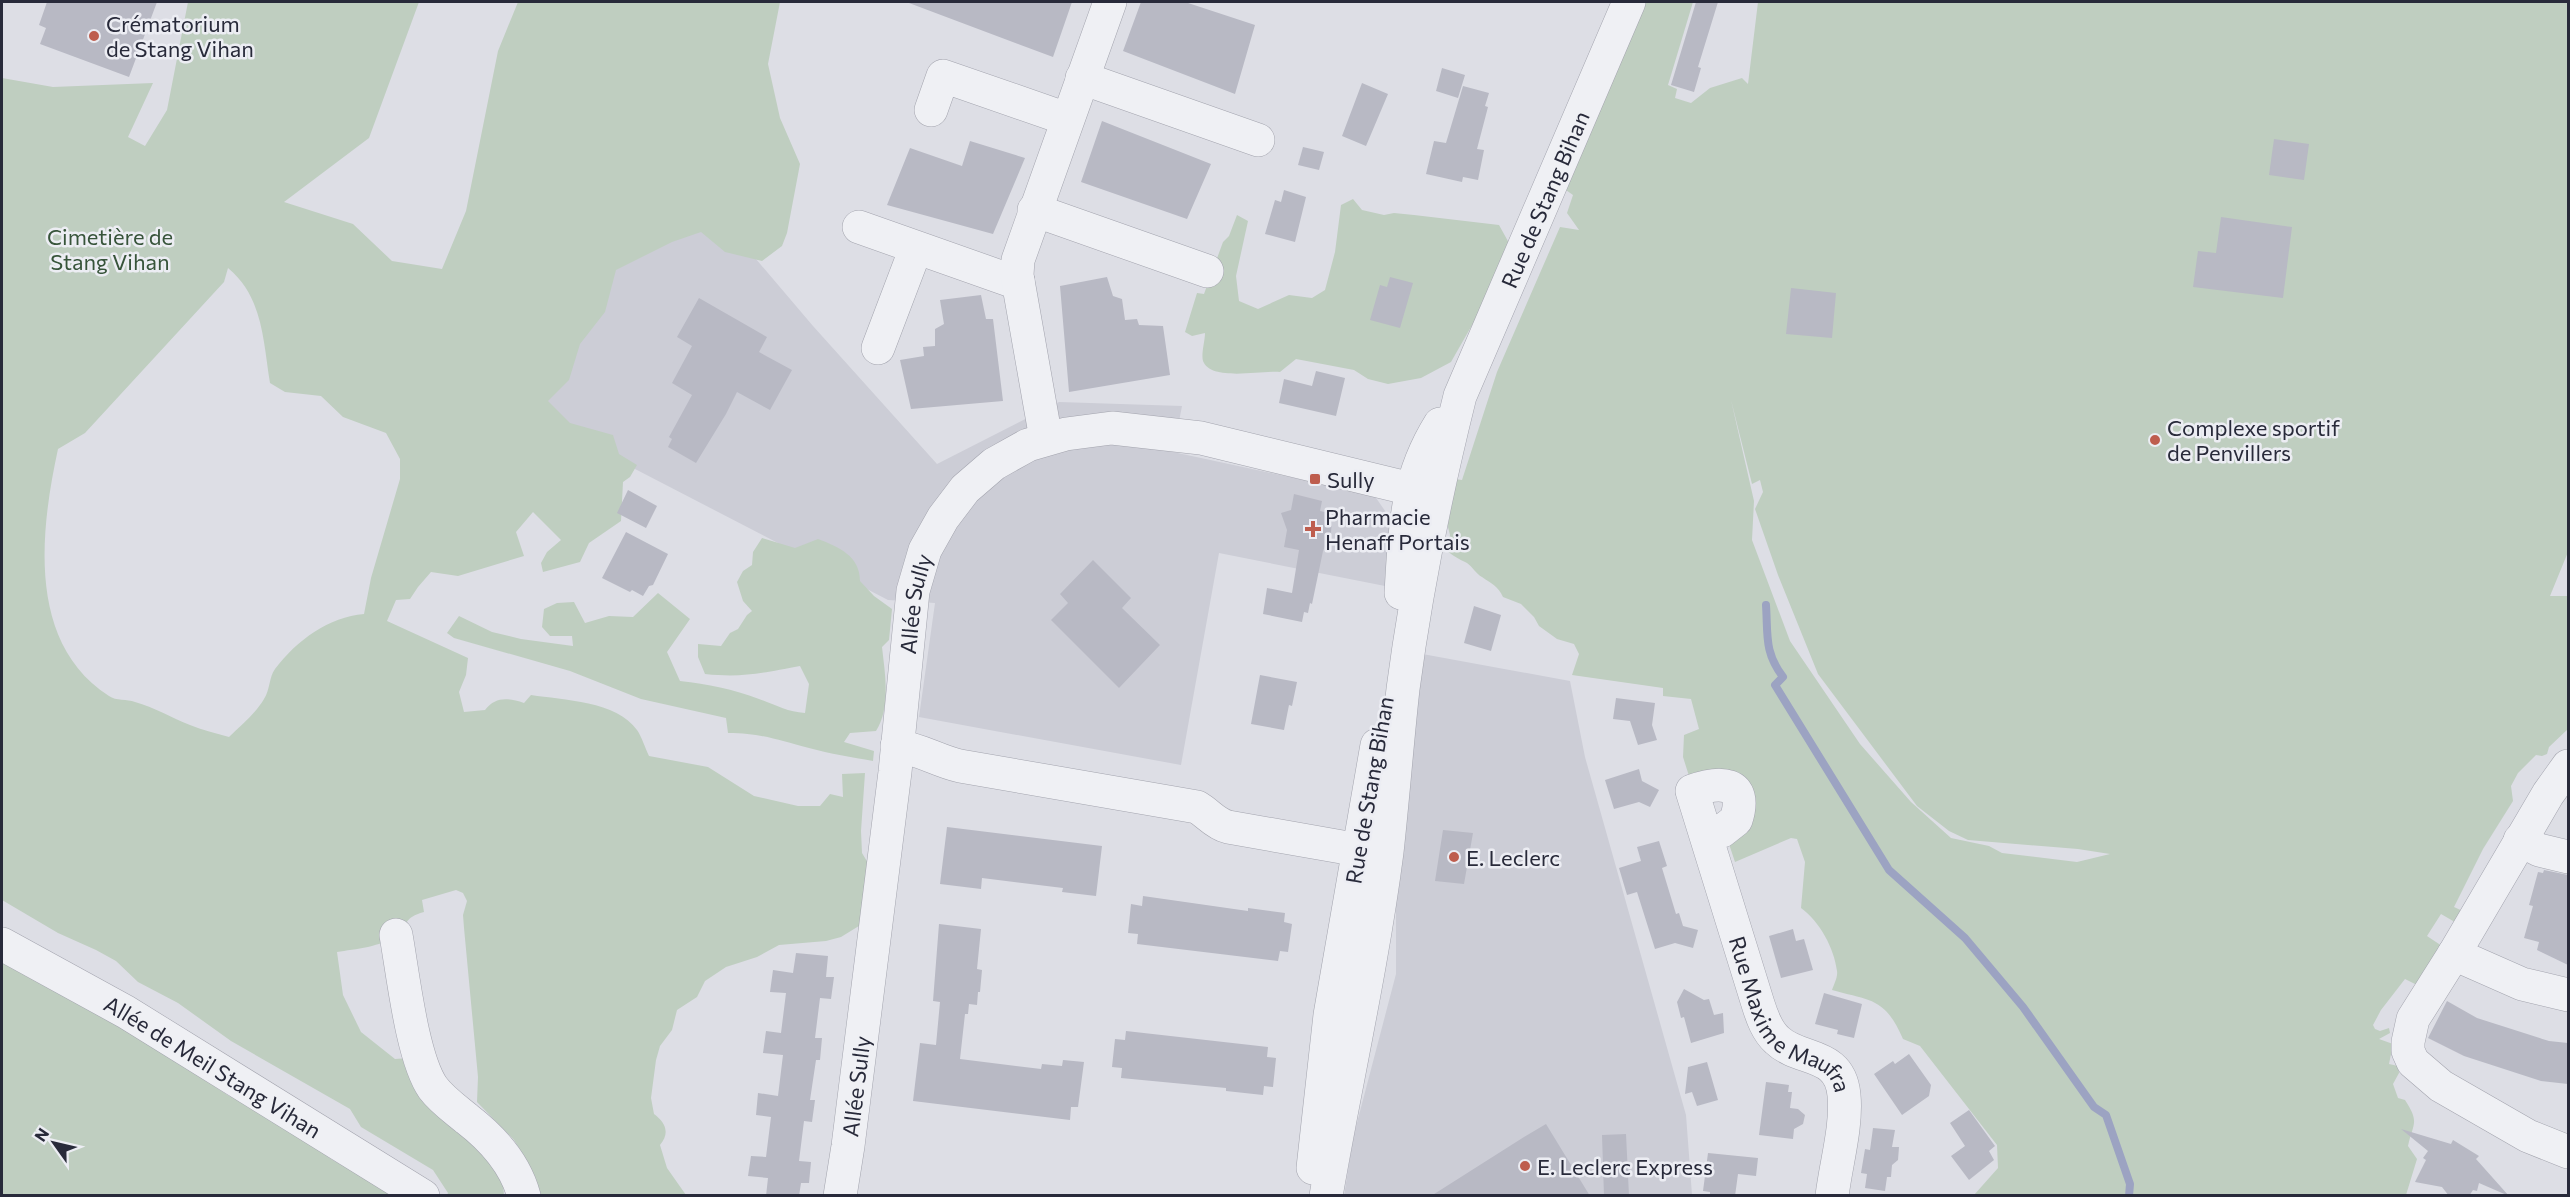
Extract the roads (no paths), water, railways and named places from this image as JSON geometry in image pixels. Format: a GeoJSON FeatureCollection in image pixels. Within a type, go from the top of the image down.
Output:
{"type":"FeatureCollection","features":[{"type":"Feature","properties":{"kind":"street"},"geometry":{"type":"LineString","coordinates":[[1046,439],[1018,281],[1018,261],[1034,210],[1110,2]]}},
{"type":"Feature","properties":{"kind":"street","name":"Rue de Stang Bihan"},"geometry":{"type":"LineString","coordinates":[[1326,1196],[1375,930],[1387,851],[1404,688],[1422,579],[1417,564],[1417,548],[1431,440],[1460,396],[1558,199],[1629,2]]}},
{"type":"Feature","properties":{"kind":"street"},"geometry":{"type":"LineString","coordinates":[[931,110],[943,76],[1067,120]]}},
{"type":"Feature","properties":{"kind":"street"},"geometry":{"type":"LineString","coordinates":[[1082,78],[1258,140]]}},
{"type":"Feature","properties":{"kind":"street"},"geometry":{"type":"LineString","coordinates":[[1034,210],[1207,271]]}},
{"type":"Feature","properties":{"kind":"street"},"geometry":{"type":"LineString","coordinates":[[859,227],[1008,280],[1018,281]]}},
{"type":"Feature","properties":{"kind":"street"},"geometry":{"type":"LineString","coordinates":[[878,348],[916,248]]}},
{"type":"Feature","properties":{"kind":"street","name":"Allée Sully"},"geometry":{"type":"LineString","coordinates":[[840,1196],[850,1134],[897,746],[912,599],[917,574],[926,550],[943,518],[972,482],[1010,454],[1046,439],[1081,431],[1112,428],[1181,434],[1424,492]]}},
{"type":"Feature","properties":{"kind":"street","name":"Rue de Stang Bihan"},"geometry":{"type":"LineString","coordinates":[[1314,1196],[1315,1138],[1338,958],[1377,750],[1400,610],[1405,520],[1424,492]]}},
{"type":"Feature","properties":{"kind":"street"},"geometry":{"type":"LineString","coordinates":[[897,746],[915,748],[947,763],[960,766],[1197,807],[1212,820],[1228,827],[1359,850]]}},
{"type":"Feature","properties":{"kind":"street"},"geometry":{"type":"LineString","coordinates":[[1338,958],[1375,930],[1368,891],[1384,777],[1377,750]]}},
{"type":"Feature","properties":{"kind":"street"},"geometry":{"type":"LineString","coordinates":[[2568,766],[2555,782],[2410,1025],[2408,1051],[2413,1062],[2441,1086],[2528,1136],[2568,1152]]}},
{"type":"Feature","properties":{"kind":"street","name":"Rue Maxime Maufra"},"geometry":{"type":"LineString","coordinates":[[1706,836],[1764,1021],[1775,1039],[1792,1049],[1823,1060],[1834,1070],[1841,1083],[1844,1105],[1832,1196]]}},
{"type":"Feature","properties":{"kind":"street"},"geometry":{"type":"LineString","coordinates":[[2520,840],[2539,850],[2568,857]]}},
{"type":"Feature","properties":{"kind":"street"},"geometry":{"type":"LineString","coordinates":[[396,935],[418,1053],[425,1076],[440,1096],[500,1149],[516,1174],[524,1196]]}},
{"type":"Feature","properties":{"kind":"street","name":"Allée de Meil Stang Vihan"},"geometry":{"type":"LineString","coordinates":[[2,944],[126,1012],[423,1196]]}},
{"type":"Feature","properties":{"kind":"street"},"geometry":{"type":"LineString","coordinates":[[2454,954],[2522,984],[2568,994]]}},
{"type":"Feature","properties":{"kind":"waterway"},"geometry":{"type":"LineString","coordinates":[[1766,605],[1770,651],[1783,677],[1775,685],[1889,870],[1965,938],[2023,1007],[2094,1107],[2106,1115],[2130,1184],[2129,1196]]}},
{"type":"Feature","properties":{"kind":"place","name":"Crématorium de Stang Vihan"},"geometry":{"type":"Point","coordinates":[94,36]}},
{"type":"Feature","properties":{"kind":"place","name":"Complexe sportif de Penvillers"},"geometry":{"type":"Point","coordinates":[2155,440]}},
{"type":"Feature","properties":{"kind":"place","name":"Sully"},"geometry":{"type":"Point","coordinates":[1315,479]}},
{"type":"Feature","properties":{"kind":"place","name":"Pharmacie Henaff Portais"},"geometry":{"type":"Point","coordinates":[1313,529]}},
{"type":"Feature","properties":{"kind":"place","name":"E. Leclerc"},"geometry":{"type":"Point","coordinates":[1454,857]}},
{"type":"Feature","properties":{"kind":"place","name":"E. Leclerc Express"},"geometry":{"type":"Point","coordinates":[1525,1166]}},
{"type":"Feature","properties":{"kind":"park label","name":"Cimetière de Stang Vihan"},"geometry":{"type":"Point","coordinates":[110,248]}}]}
